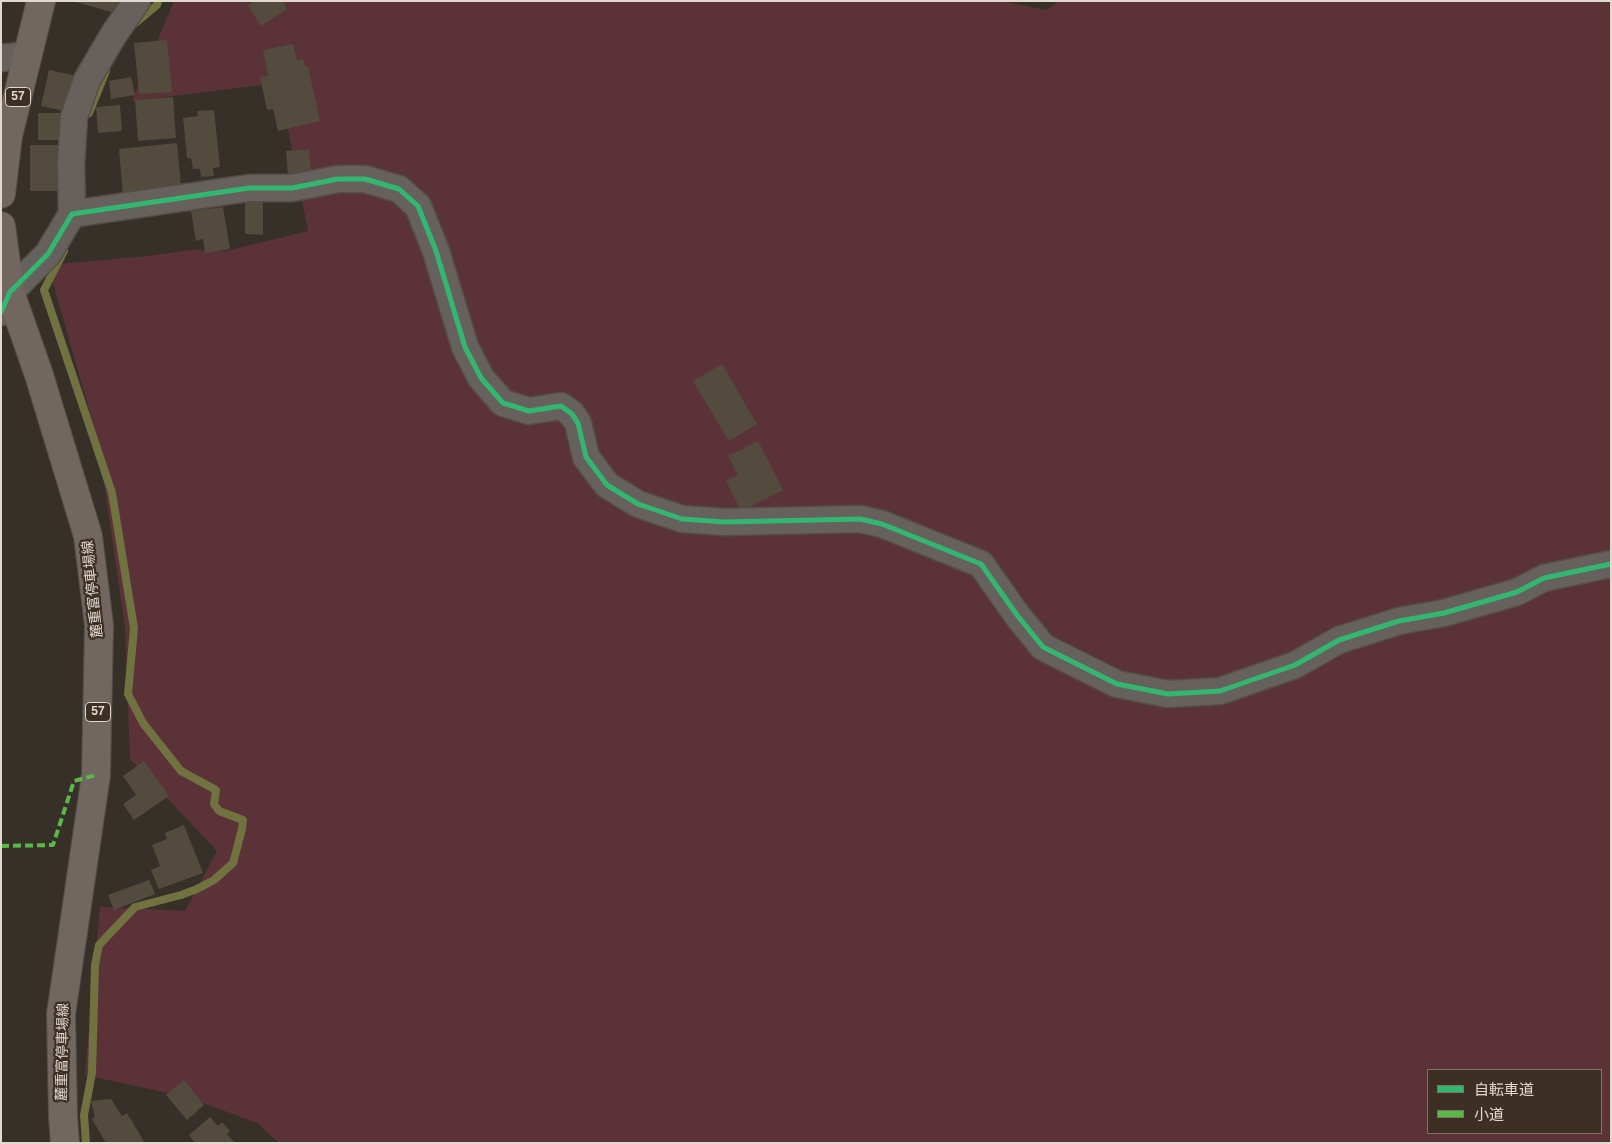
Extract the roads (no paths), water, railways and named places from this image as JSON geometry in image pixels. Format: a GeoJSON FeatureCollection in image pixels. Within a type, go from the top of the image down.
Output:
{"type":"FeatureCollection","features":[{"type":"Feature","properties":{"kind":"main road","name":"57"},"geometry":{"type":"LineString","coordinates":[[1,194],[8,136],[41,1]]}},
{"type":"Feature","properties":{"kind":"main road","name":"麓重富停車場線"},"geometry":{"type":"LineString","coordinates":[[1,226],[5,302],[39,375],[88,536],[99,625],[96,775],[62,1014],[62,1117],[65,1143]]}},
{"type":"Feature","properties":{"kind":"street"},"geometry":{"type":"LineString","coordinates":[[5,302],[48,254],[72,214],[71,164],[74,117],[87,80],[114,34],[137,1]]}},
{"type":"Feature","properties":{"kind":"street"},"geometry":{"type":"LineString","coordinates":[[1,58],[28,55]]}},
{"type":"Feature","properties":{"kind":"street"},"geometry":{"type":"LineString","coordinates":[[72,214],[249,188],[292,188],[338,179],[365,179],[399,189],[418,206],[436,251],[465,347],[480,378],[502,403],[529,411],[561,406],[572,414],[578,423],[586,457],[608,485],[638,504],[682,519],[725,522],[860,519],[882,524],[981,564],[1017,616],[1043,647],[1117,684],[1168,694],[1220,691],[1295,665],[1339,640],[1399,621],[1444,613],[1517,592],[1544,578],[1611,564]]}},
{"type":"Feature","properties":{"kind":"waterway"},"geometry":{"type":"LineString","coordinates":[[133,25],[157,5],[158,1]]}},
{"type":"Feature","properties":{"kind":"waterway"},"geometry":{"type":"LineString","coordinates":[[89,113],[106,71]]}},
{"type":"Feature","properties":{"kind":"waterway"},"geometry":{"type":"LineString","coordinates":[[64,251],[44,290],[112,493],[134,628],[128,694],[143,723],[181,771],[216,790],[214,804],[219,811],[243,820],[233,863],[214,880],[181,895],[135,907],[99,945],[95,965],[92,1073],[84,1115],[86,1143]]}}]}
